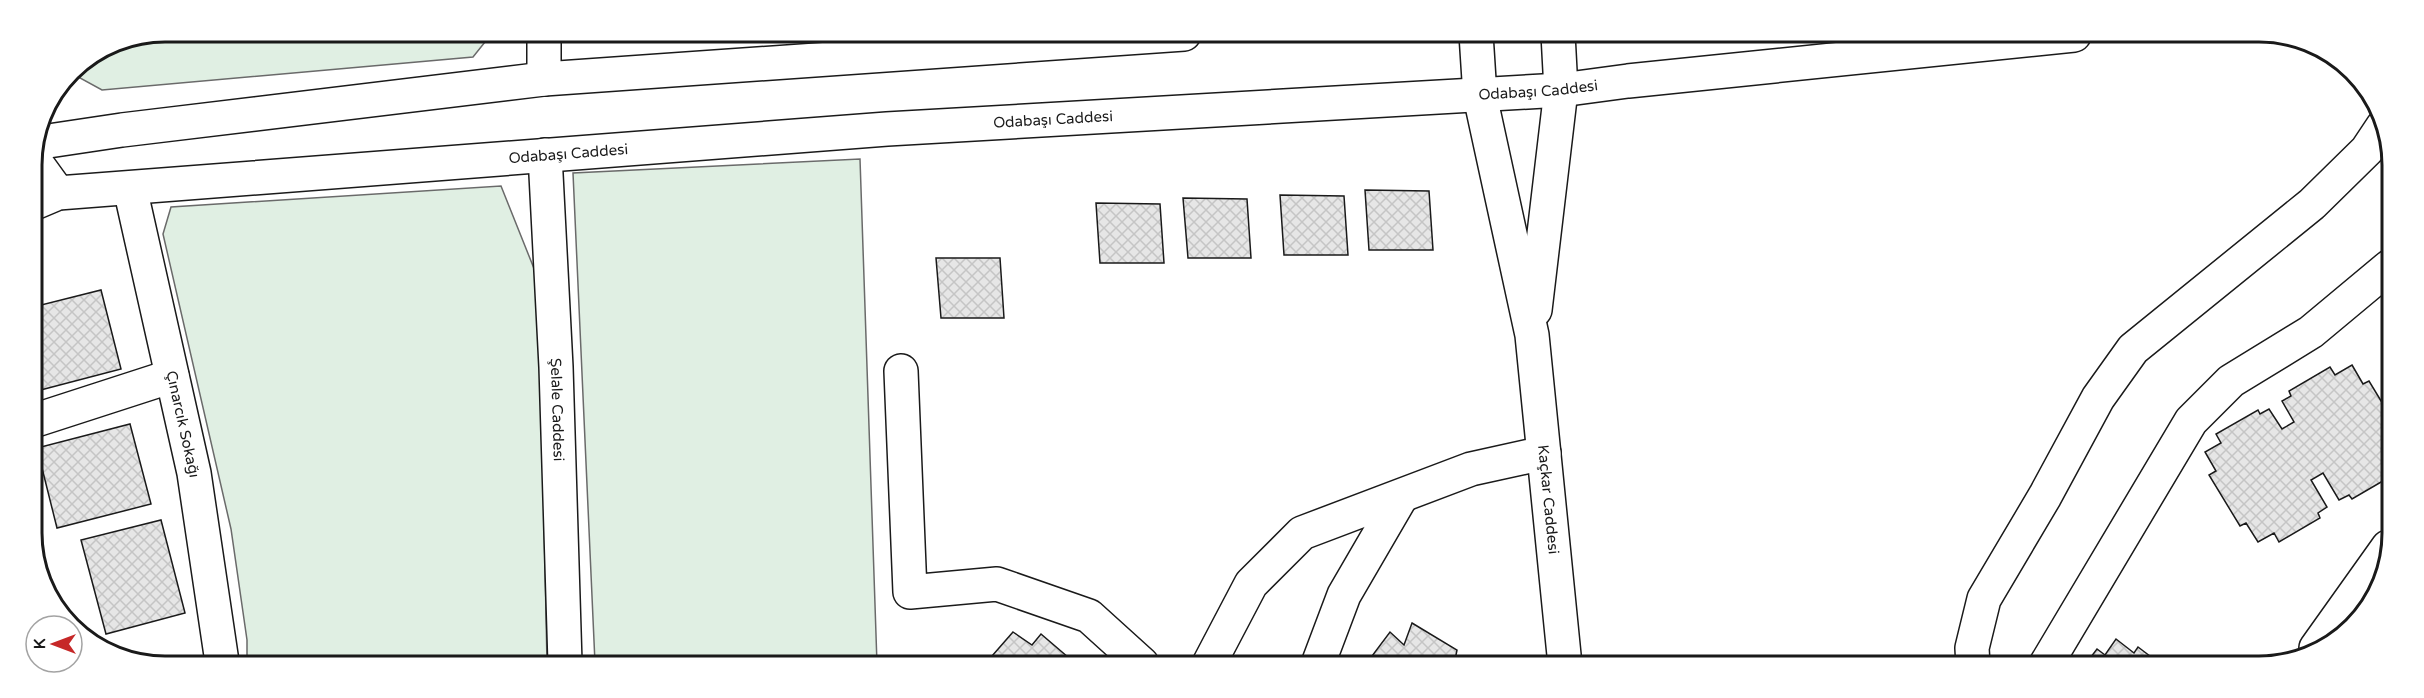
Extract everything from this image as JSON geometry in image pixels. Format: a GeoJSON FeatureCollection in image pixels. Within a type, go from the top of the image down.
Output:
{"type":"FeatureCollection","features":[{"type":"Feature","properties":{"kind":"street"},"geometry":{"type":"LineString","coordinates":[[544,42],[544,79]]}},
{"type":"Feature","properties":{"kind":"street"},"geometry":{"type":"LineString","coordinates":[[44,142],[122,130],[544,79],[1070,42]]}},
{"type":"Feature","properties":{"kind":"street","name":"Kaçkar Caddesi"},"geometry":{"type":"LineString","coordinates":[[1477,42],[1480,96],[1532,335],[1563,656]]}},
{"type":"Feature","properties":{"kind":"street","name":"Kaçkar Caddesi"},"geometry":{"type":"LineString","coordinates":[[1532,335],[1562,90],[1559,42]]}},
{"type":"Feature","properties":{"kind":"street","name":"Odabaşı Caddesi"},"geometry":{"type":"LineString","coordinates":[[45,199],[130,188],[887,129],[1562,90],[1628,81],[2015,42]]}},
{"type":"Feature","properties":{"kind":"street"},"geometry":{"type":"LineString","coordinates":[[1972,656],[1972,648],[1984,600],[2045,496],[2098,398],[2133,349],[2312,204],[2367,150],[2378,135]]}},
{"type":"Feature","properties":{"kind":"street","name":"Şelale Caddesi"},"geometry":{"type":"LineString","coordinates":[[545,155],[556,367],[565,656]]}},
{"type":"Feature","properties":{"kind":"street","name":"Çınarcık Sokağı"},"geometry":{"type":"LineString","coordinates":[[130,188],[194,473],[221,656]]}},
{"type":"Feature","properties":{"kind":"street"},"geometry":{"type":"LineString","coordinates":[[2051,656],[2191,421],[2231,381],[2310,332],[2382,273]]}},
{"type":"Feature","properties":{"kind":"street"},"geometry":{"type":"LineString","coordinates":[[901,371],[910,592],[997,584],[1089,616],[1133,656]]}},
{"type":"Feature","properties":{"kind":"street"},"geometry":{"type":"LineString","coordinates":[[42,418],[172,376]]}},
{"type":"Feature","properties":{"kind":"street"},"geometry":{"type":"LineString","coordinates":[[1213,656],[1251,584],[1302,532],[1471,469],[1544,453]]}},
{"type":"Feature","properties":{"kind":"street"},"geometry":{"type":"LineString","coordinates":[[1321,656],[1344,595],[1401,497]]}},
{"type":"Feature","properties":{"kind":"street"},"geometry":{"type":"LineString","coordinates":[[2323,639],[2379,561]]}},
{"type":"Feature","properties":{"kind":"green space"},"geometry":{"type":"Polygon","coordinates":[[[157,42],[485,42],[473,57],[102,90],[79,77],[110,55],[141,44],[157,42]]]}},
{"type":"Feature","properties":{"kind":"green space"},"geometry":{"type":"Polygon","coordinates":[[[860,159],[877,656],[595,656],[573,173],[860,159]]]}},
{"type":"Feature","properties":{"kind":"green space"},"geometry":{"type":"Polygon","coordinates":[[[501,186],[539,281],[547,656],[247,656],[247,640],[231,529],[163,234],[171,207],[501,186]]]}},
{"type":"Feature","properties":{"kind":"building"},"geometry":{"type":"Polygon","coordinates":[[[1365,190],[1429,191],[1433,250],[1369,250],[1365,190]]]}},
{"type":"Feature","properties":{"kind":"building"},"geometry":{"type":"Polygon","coordinates":[[[1280,195],[1344,196],[1348,255],[1284,255],[1280,195]]]}},
{"type":"Feature","properties":{"kind":"building"},"geometry":{"type":"Polygon","coordinates":[[[1183,198],[1247,199],[1251,258],[1188,258],[1183,198]]]}},
{"type":"Feature","properties":{"kind":"building"},"geometry":{"type":"Polygon","coordinates":[[[1096,203],[1160,204],[1164,263],[1100,263],[1096,203]]]}},
{"type":"Feature","properties":{"kind":"building"},"geometry":{"type":"Polygon","coordinates":[[[936,258],[1000,258],[1004,318],[941,318],[936,258]]]}},
{"type":"Feature","properties":{"kind":"building"},"geometry":{"type":"Polygon","coordinates":[[[101,290],[121,369],[42,390],[42,305],[101,290]]]}},
{"type":"Feature","properties":{"kind":"building"},"geometry":{"type":"Polygon","coordinates":[[[2352,365],[2363,384],[2369,381],[2382,402],[2382,482],[2352,499],[2349,495],[2339,500],[2323,473],[2311,480],[2327,507],[2318,513],[2320,518],[2279,542],[2274,533],[2258,542],[2246,523],[2240,526],[2209,475],[2216,471],[2205,452],[2221,443],[2216,434],[2258,410],[2260,414],[2269,409],[2282,429],[2294,422],[2282,401],[2291,396],[2289,391],[2330,367],[2335,375],[2352,365]]]}},
{"type":"Feature","properties":{"kind":"building"},"geometry":{"type":"Polygon","coordinates":[[[130,424],[151,504],[57,528],[42,468],[42,447],[130,424]]]}},
{"type":"Feature","properties":{"kind":"building"},"geometry":{"type":"Polygon","coordinates":[[[161,520],[185,613],[106,634],[81,540],[161,520]]]}},
{"type":"Feature","properties":{"kind":"building"},"geometry":{"type":"Polygon","coordinates":[[[1412,623],[1457,650],[1456,656],[1372,656],[1390,632],[1404,645],[1412,623]]]}},
{"type":"Feature","properties":{"kind":"building"},"geometry":{"type":"Polygon","coordinates":[[[1013,632],[1032,645],[1041,634],[1067,656],[992,656],[1013,632]]]}},
{"type":"Feature","properties":{"kind":"building"},"geometry":{"type":"Polygon","coordinates":[[[2116,639],[2134,653],[2138,647],[2150,656],[2092,656],[2097,649],[2105,655],[2116,639]]]}}]}
